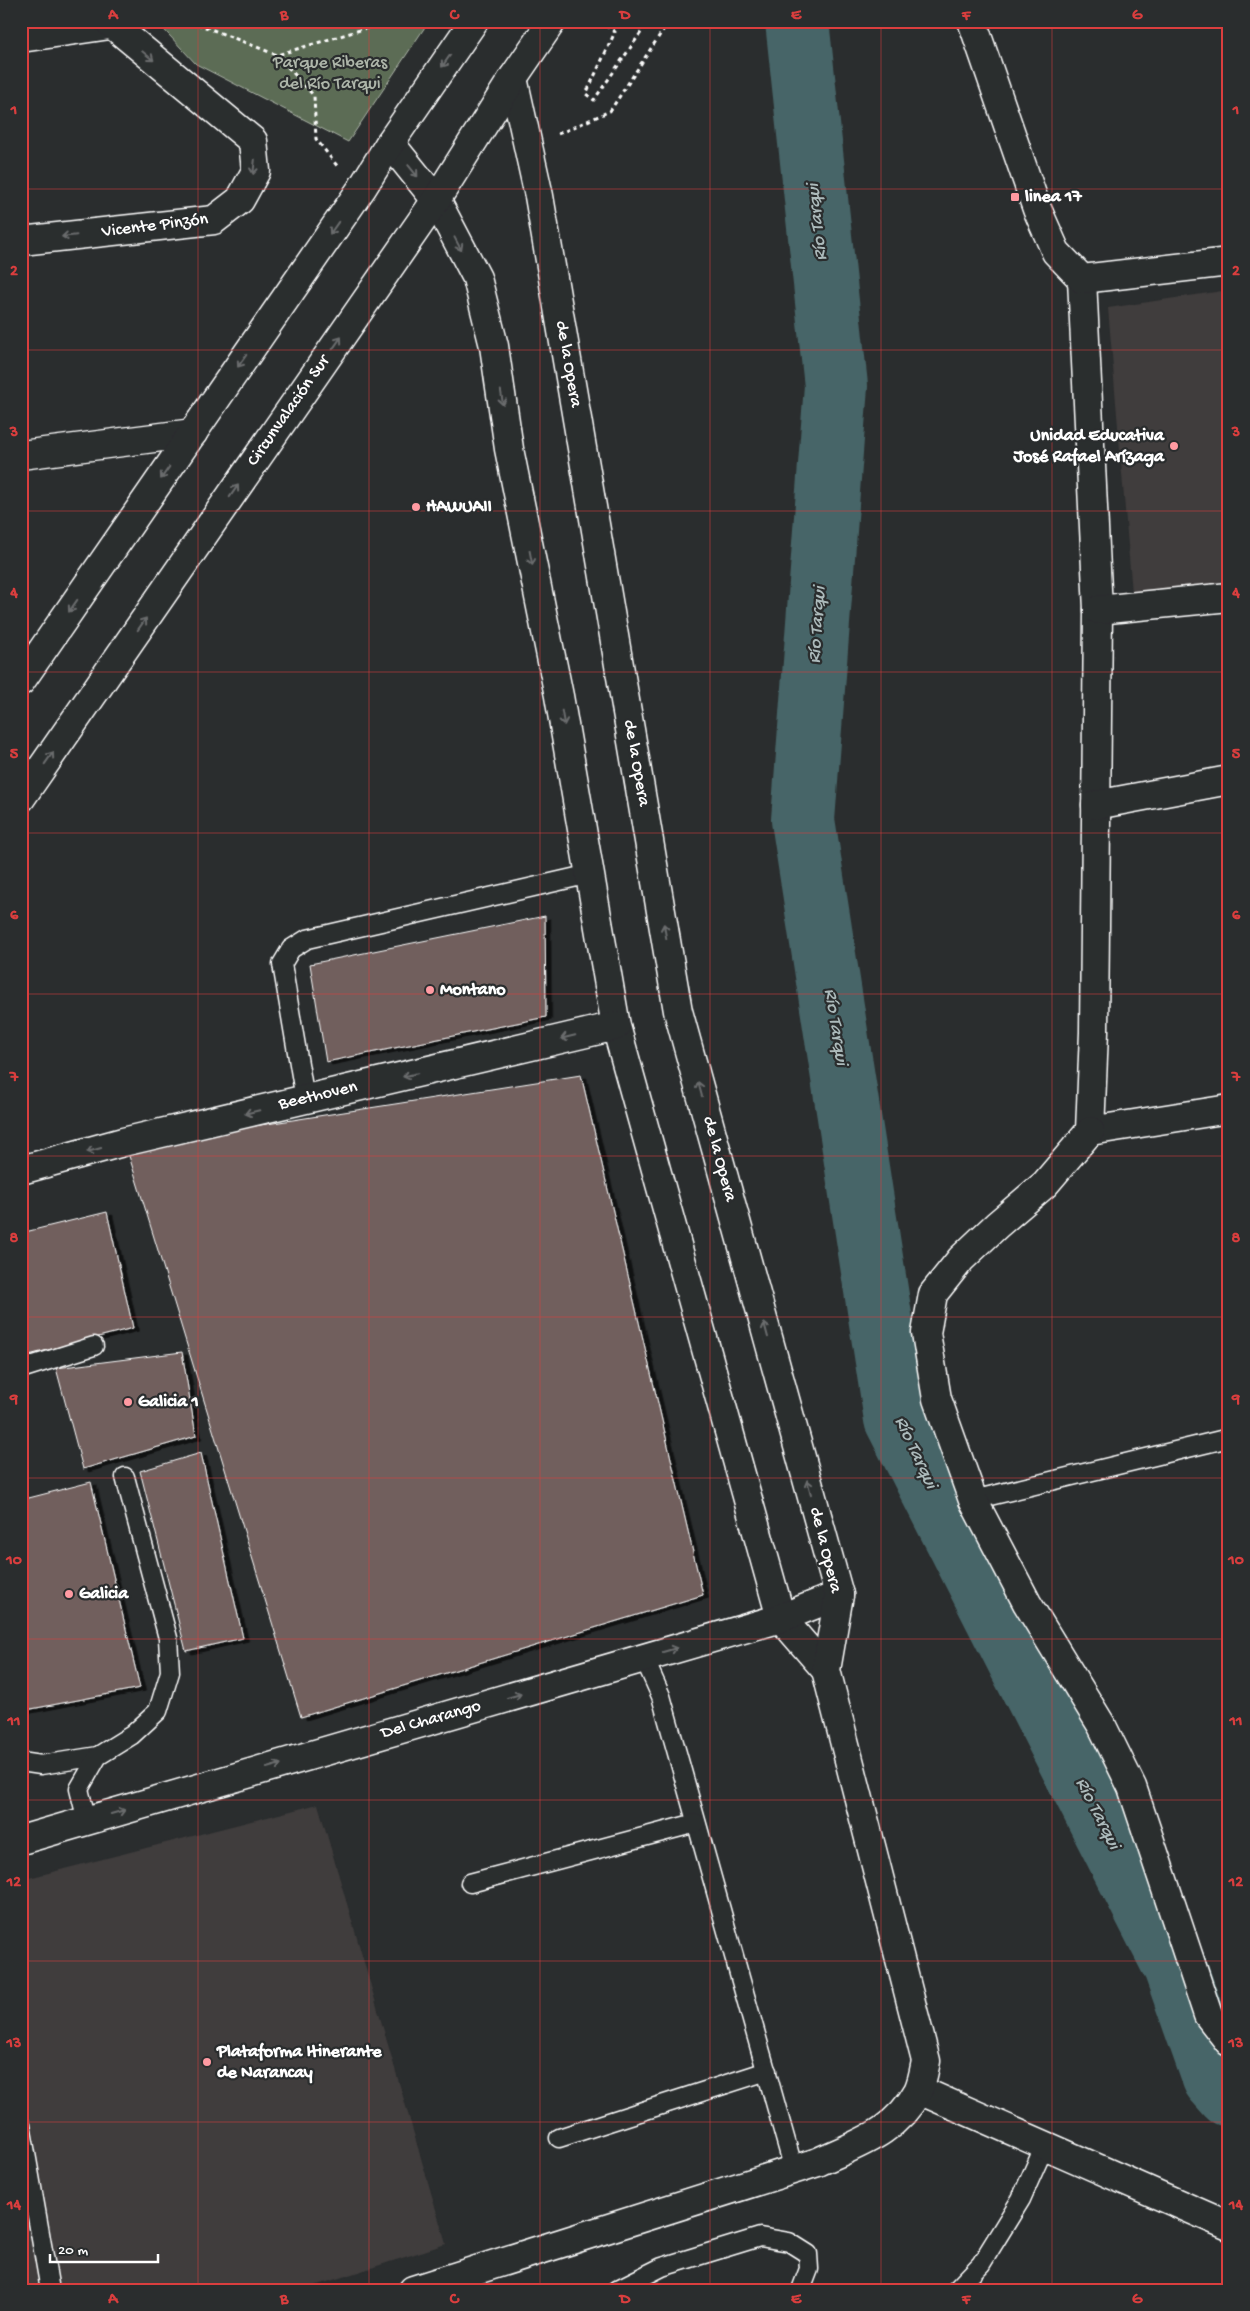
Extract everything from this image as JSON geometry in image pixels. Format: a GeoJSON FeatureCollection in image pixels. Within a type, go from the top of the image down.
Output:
{"type":"FeatureCollection","features":[{"type":"Feature","properties":{"kind":"main road"},"geometry":{"type":"LineString","coordinates":[[21,680],[362,188],[390,143],[474,21]]}},
{"type":"Feature","properties":{"kind":"main road","name":"Circunvalación Sur"},"geometry":{"type":"LineString","coordinates":[[21,798],[436,200],[513,78],[552,21]]}},
{"type":"Feature","properties":{"kind":"main road"},"geometry":{"type":"LineString","coordinates":[[972,21],[1037,209],[1056,252],[1082,279],[1098,610],[1094,1032],[1090,1131],[1045,1184],[961,1259],[934,1294],[926,1333],[937,1398],[973,1500],[1027,1603],[1102,1726],[1132,1787],[1208,2015],[1229,2042]]}},
{"type":"Feature","properties":{"kind":"main road"},"geometry":{"type":"LineString","coordinates":[[21,38],[109,23]]}},
{"type":"Feature","properties":{"kind":"main road","name":"Vicente Pinzón"},"geometry":{"type":"LineString","coordinates":[[21,241],[214,220],[240,200],[256,171],[254,141],[109,23]]}},
{"type":"Feature","properties":{"kind":"main road","name":"de la Opera"},"geometry":{"type":"LineString","coordinates":[[513,78],[539,196],[678,1011],[839,1595],[826,1670]]}},
{"type":"Feature","properties":{"kind":"main road"},"geometry":{"type":"LineString","coordinates":[[390,143],[436,200],[476,278],[494,346],[509,449],[559,696],[616,1026],[780,1618],[826,1670],[926,2061],[919,2090],[900,2117],[880,2133],[818,2162],[413,2290]]}},
{"type":"Feature","properties":{"kind":"main road"},"geometry":{"type":"LineString","coordinates":[[1082,279],[1229,262]]}},
{"type":"Feature","properties":{"kind":"main road"},"geometry":{"type":"LineString","coordinates":[[21,455],[193,432]]}},
{"type":"Feature","properties":{"kind":"main road"},"geometry":{"type":"LineString","coordinates":[[1098,610],[1229,596]]}},
{"type":"Feature","properties":{"kind":"main road"},"geometry":{"type":"LineString","coordinates":[[1096,805],[1229,780]]}},
{"type":"Feature","properties":{"kind":"main road","name":"Beethoven"},"geometry":{"type":"LineString","coordinates":[[21,1170],[124,1142],[616,1026]]}},
{"type":"Feature","properties":{"kind":"main road"},"geometry":{"type":"LineString","coordinates":[[1090,1131],[1229,1109]]}},
{"type":"Feature","properties":{"kind":"main road","name":"Del Charango"},"geometry":{"type":"LineString","coordinates":[[21,1840],[780,1618],[839,1595]]}},
{"type":"Feature","properties":{"kind":"main road"},"geometry":{"type":"LineString","coordinates":[[919,2090],[1229,2226]]}},
{"type":"Feature","properties":{"kind":"lane"},"geometry":{"type":"LineString","coordinates":[[305,1099],[282,964],[291,949],[307,939],[590,874]]}},
{"type":"Feature","properties":{"kind":"lane"},"geometry":{"type":"LineString","coordinates":[[21,1369],[94,1346]]}},
{"type":"Feature","properties":{"kind":"lane"},"geometry":{"type":"LineString","coordinates":[[973,1500],[1229,1438]]}},
{"type":"Feature","properties":{"kind":"lane"},"geometry":{"type":"LineString","coordinates":[[21,1762],[42,1765],[98,1756],[132,1735],[158,1712],[170,1672],[168,1638],[125,1477]]}},
{"type":"Feature","properties":{"kind":"lane"},"geometry":{"type":"LineString","coordinates":[[644,1658],[661,1696],[794,2170]]}},
{"type":"Feature","properties":{"kind":"lane"},"geometry":{"type":"LineString","coordinates":[[87,1821],[78,1789],[98,1756]]}},
{"type":"Feature","properties":{"kind":"lane"},"geometry":{"type":"LineString","coordinates":[[470,1883],[696,1824]]}},
{"type":"Feature","properties":{"kind":"lane"},"geometry":{"type":"LineString","coordinates":[[559,2138],[767,2071]]}},
{"type":"Feature","properties":{"kind":"lane"},"geometry":{"type":"LineString","coordinates":[[21,2125],[50,2290]]}},
{"type":"Feature","properties":{"kind":"lane"},"geometry":{"type":"LineString","coordinates":[[956,2290],[981,2264],[1021,2199],[1045,2145]]}},
{"type":"Feature","properties":{"kind":"lane"},"geometry":{"type":"LineString","coordinates":[[616,2290],[662,2267],[760,2237],[789,2242],[808,2254],[809,2269],[801,2290]]}},
{"type":"Feature","properties":{"kind":"path"},"geometry":{"type":"LineString","coordinates":[[190,21],[277,55],[314,96],[316,139],[338,167],[362,188]]}},
{"type":"Feature","properties":{"kind":"path"},"geometry":{"type":"LineString","coordinates":[[277,55],[390,21]]}},
{"type":"Feature","properties":{"kind":"path"},"geometry":{"type":"LineString","coordinates":[[599,21],[615,32],[586,94],[594,100],[649,21]]}},
{"type":"Feature","properties":{"kind":"path"},"geometry":{"type":"LineString","coordinates":[[550,137],[610,111],[669,21]]}},
{"type":"Feature","properties":{"kind":"shaded area","name":"Unidad Educativa José Rafael Arízaga"},"geometry":{"type":"Polygon","coordinates":[[[1229,290],[1229,584],[1132,593],[1108,308],[1229,290]]]}},
{"type":"Feature","properties":{"kind":"shaded area","name":"Plataforma Itinerante de Narancay"},"geometry":{"type":"Polygon","coordinates":[[[318,1804],[446,2244],[302,2290],[21,2290],[21,1880],[318,1804]]]}},
{"type":"Feature","properties":{"kind":"green space","name":"Parque Riberas del Río Tarqui"},"geometry":{"type":"Polygon","coordinates":[[[156,21],[429,21],[348,142],[196,64],[156,21]]]}},
{"type":"Feature","properties":{"kind":"building","name":"Montano"},"geometry":{"type":"Polygon","coordinates":[[[545,916],[546,1017],[326,1062],[310,964],[545,916]]]}},
{"type":"Feature","properties":{"kind":"building"},"geometry":{"type":"Polygon","coordinates":[[[581,1075],[703,1595],[301,1717],[126,1146],[581,1075]]]}},
{"type":"Feature","properties":{"kind":"building"},"geometry":{"type":"Polygon","coordinates":[[[107,1212],[133,1328],[21,1357],[21,1233],[107,1212]]]}},
{"type":"Feature","properties":{"kind":"building","name":"Galicia 1"},"geometry":{"type":"Polygon","coordinates":[[[182,1352],[196,1436],[83,1469],[56,1368],[182,1352]]]}},
{"type":"Feature","properties":{"kind":"building"},"geometry":{"type":"Polygon","coordinates":[[[201,1453],[243,1638],[186,1651],[140,1471],[201,1453]]]}},
{"type":"Feature","properties":{"kind":"building","name":"Galicia"},"geometry":{"type":"Polygon","coordinates":[[[91,1482],[140,1688],[21,1711],[21,1500],[91,1482]]]}},
{"type":"Feature","properties":{"kind":"waterway","name":"Río Tarqui"},"geometry":{"type":"LineString","coordinates":[[797,21],[836,386],[803,820],[896,1419],[1175,1967],[1214,2078],[1229,2095]]}},
{"type":"Feature","properties":{"kind":"place","name":"linea 17"},"geometry":{"type":"Point","coordinates":[1015,197]}},
{"type":"Feature","properties":{"kind":"place","name":"Unidad Educativa José Rafael Arízaga"},"geometry":{"type":"Point","coordinates":[1174,446]}},
{"type":"Feature","properties":{"kind":"place","name":"HAWUAII"},"geometry":{"type":"Point","coordinates":[416,507]}},
{"type":"Feature","properties":{"kind":"place","name":"Montano"},"geometry":{"type":"Point","coordinates":[430,990]}},
{"type":"Feature","properties":{"kind":"place","name":"Galicia 1"},"geometry":{"type":"Point","coordinates":[128,1402]}},
{"type":"Feature","properties":{"kind":"place","name":"Galicia"},"geometry":{"type":"Point","coordinates":[69,1594]}},
{"type":"Feature","properties":{"kind":"place","name":"Plataforma Itinerante de Narancay"},"geometry":{"type":"Point","coordinates":[207,2062]}}]}
